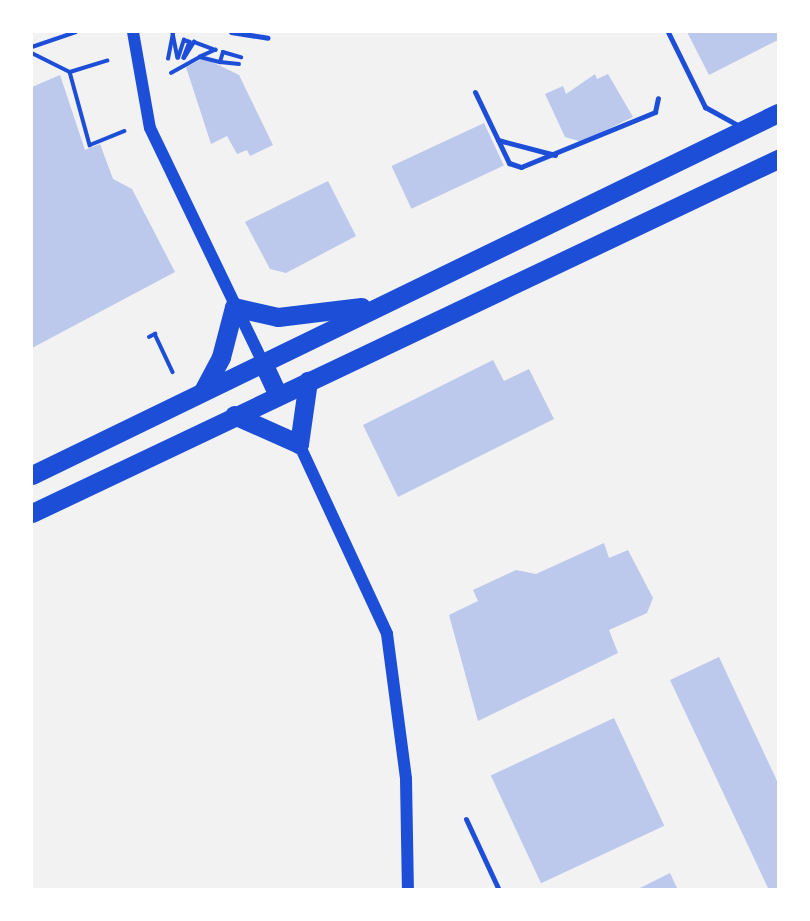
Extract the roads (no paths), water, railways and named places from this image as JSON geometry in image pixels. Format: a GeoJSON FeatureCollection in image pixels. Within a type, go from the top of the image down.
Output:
{"type":"FeatureCollection","features":[{"type":"Feature","properties":{"kind":"highway"},"geometry":{"type":"LineString","coordinates":[[32,475],[263,363],[376,304],[779,113]]}},
{"type":"Feature","properties":{"kind":"highway"},"geometry":{"type":"LineString","coordinates":[[32,513],[779,159]]}},
{"type":"Feature","properties":{"kind":"highway"},"geometry":{"type":"LineString","coordinates":[[203,391],[221,357],[234,307],[278,317],[376,304]]}},
{"type":"Feature","properties":{"kind":"highway"},"geometry":{"type":"LineString","coordinates":[[263,363],[278,395]]}},
{"type":"Feature","properties":{"kind":"highway"},"geometry":{"type":"LineString","coordinates":[[234,415],[299,444],[308,381]]}},
{"type":"Feature","properties":{"kind":"street"},"geometry":{"type":"LineString","coordinates":[[133,32],[149,128],[263,363]]}},
{"type":"Feature","properties":{"kind":"street"},"geometry":{"type":"LineString","coordinates":[[299,444],[387,634],[407,779],[408,890]]}},
{"type":"Feature","properties":{"kind":"lane"},"geometry":{"type":"LineString","coordinates":[[231,32],[268,37],[264,32]]}},
{"type":"Feature","properties":{"kind":"lane"},"geometry":{"type":"LineString","coordinates":[[668,32],[705,107],[747,130]]}},
{"type":"Feature","properties":{"kind":"lane"},"geometry":{"type":"LineString","coordinates":[[475,93],[509,163],[521,167],[559,155],[655,112],[658,98]]}},
{"type":"Feature","properties":{"kind":"lane"},"geometry":{"type":"LineString","coordinates":[[498,140],[559,155]]}},
{"type":"Feature","properties":{"kind":"lane"},"geometry":{"type":"LineString","coordinates":[[466,819],[499,890]]}}]}
